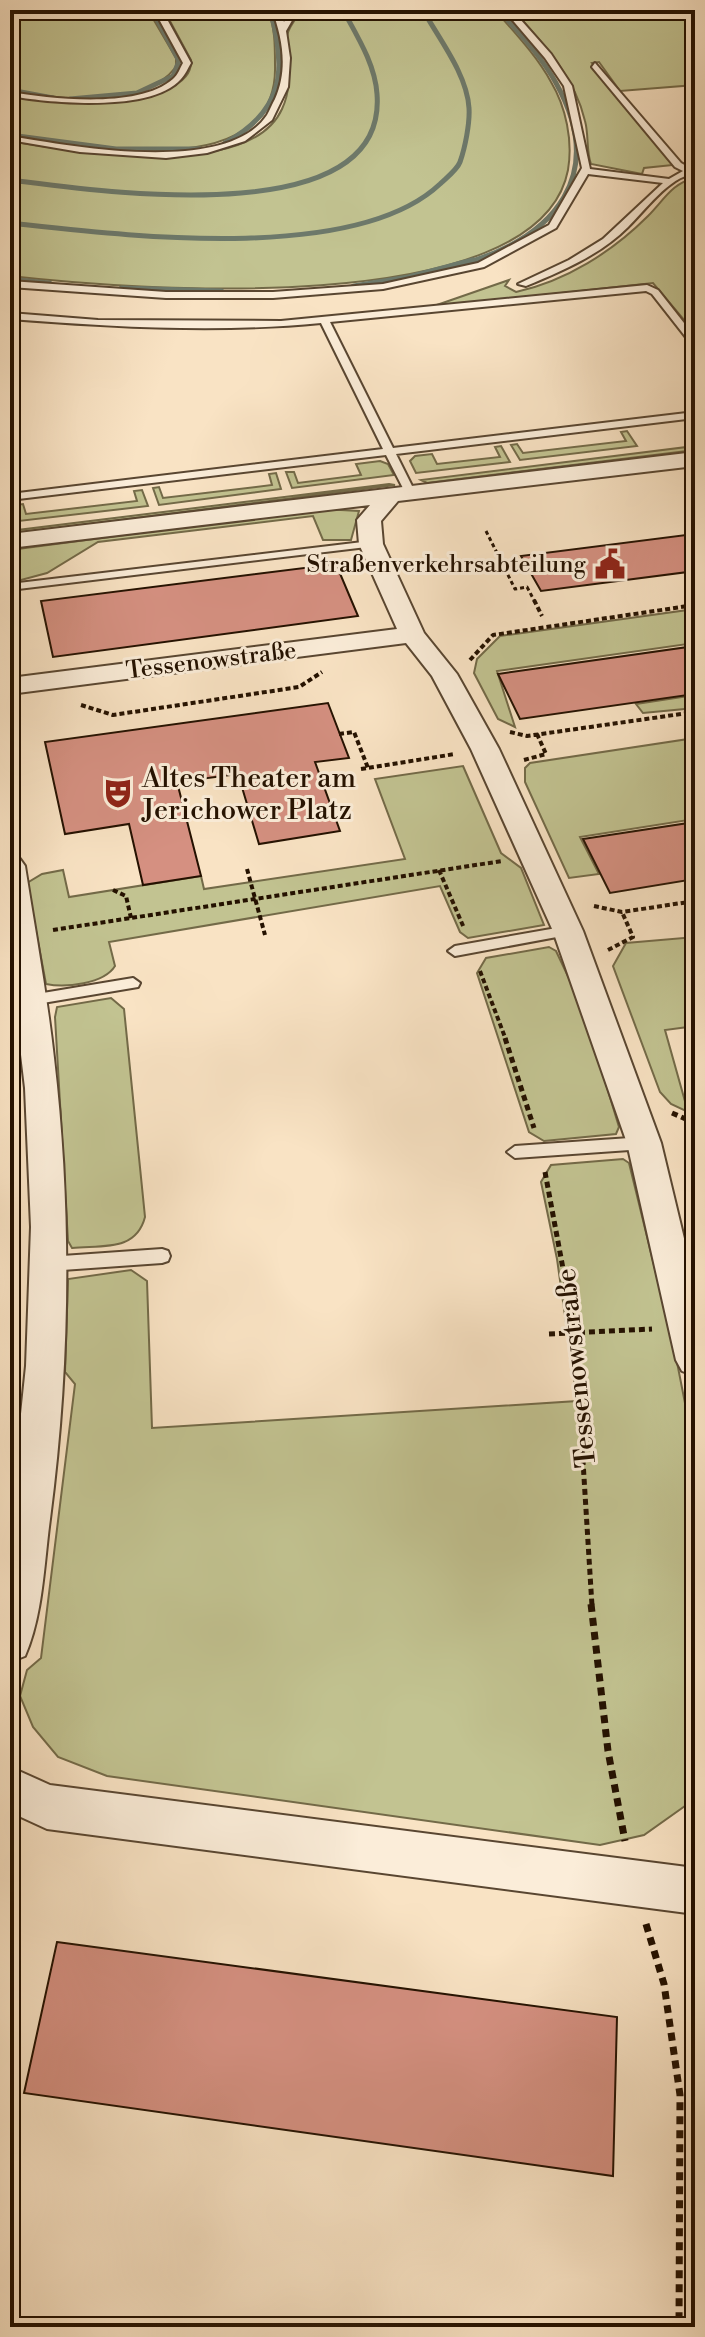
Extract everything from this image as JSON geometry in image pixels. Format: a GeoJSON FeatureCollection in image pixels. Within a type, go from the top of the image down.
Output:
{"type":"FeatureCollection","features":[{"type":"Feature","properties":{"kind":"street"},"geometry":{"type":"LineString","coordinates":[[10,541],[695,459]]}},
{"type":"Feature","properties":{"kind":"street"},"geometry":{"type":"LineString","coordinates":[[400,495],[369,520],[371,544],[412,635],[493,738],[568,931],[644,1143],[695,1360]]}},
{"type":"Feature","properties":{"kind":"street","name":"Tessenowstraße"},"geometry":{"type":"LineString","coordinates":[[10,686],[412,635]]}},
{"type":"Feature","properties":{"kind":"street"},"geometry":{"type":"LineString","coordinates":[[10,866],[31,1000],[23,1051],[44,1124],[48,1264],[40,1437],[10,1642]]}},
{"type":"Feature","properties":{"kind":"street"},"geometry":{"type":"LineString","coordinates":[[10,1789],[47,1807],[695,1891]]}},
{"type":"Feature","properties":{"kind":"lane"},"geometry":{"type":"LineString","coordinates":[[10,94],[62,102],[102,101],[143,95],[171,83],[184,73],[187,63],[158,10]]}},
{"type":"Feature","properties":{"kind":"lane"},"geometry":{"type":"LineString","coordinates":[[10,138],[83,149],[157,154],[202,152],[232,145],[253,133],[277,109],[287,68],[284,29],[276,10]]}},
{"type":"Feature","properties":{"kind":"lane"},"geometry":{"type":"LineString","coordinates":[[284,29],[294,10]]}},
{"type":"Feature","properties":{"kind":"lane"},"geometry":{"type":"LineString","coordinates":[[10,284],[99,292],[245,297],[329,295],[400,285],[469,267],[540,235],[568,211],[585,171],[584,135],[573,96],[557,69],[508,10]]}},
{"type":"Feature","properties":{"kind":"lane"},"geometry":{"type":"LineString","coordinates":[[585,171],[667,181],[691,173],[595,65]]}},
{"type":"Feature","properties":{"kind":"lane"},"geometry":{"type":"LineString","coordinates":[[523,284],[588,254],[613,236],[667,181]]}},
{"type":"Feature","properties":{"kind":"lane"},"geometry":{"type":"LineString","coordinates":[[10,316],[159,325],[325,322],[647,288],[655,292],[695,343]]}},
{"type":"Feature","properties":{"kind":"lane"},"geometry":{"type":"LineString","coordinates":[[325,322],[389,453],[400,495]]}},
{"type":"Feature","properties":{"kind":"lane"},"geometry":{"type":"LineString","coordinates":[[10,497],[695,415]]}},
{"type":"Feature","properties":{"kind":"lane"},"geometry":{"type":"LineString","coordinates":[[10,587],[371,544]]}},
{"type":"Feature","properties":{"kind":"lane"},"geometry":{"type":"LineString","coordinates":[[455,951],[568,931]]}},
{"type":"Feature","properties":{"kind":"lane"},"geometry":{"type":"LineString","coordinates":[[31,1000],[133,983]]}},
{"type":"Feature","properties":{"kind":"lane"},"geometry":{"type":"LineString","coordinates":[[515,1152],[644,1143]]}},
{"type":"Feature","properties":{"kind":"lane"},"geometry":{"type":"LineString","coordinates":[[48,1264],[162,1256]]}},
{"type":"Feature","properties":{"kind":"path"},"geometry":{"type":"LineString","coordinates":[[486,531],[515,589],[527,587],[542,616]]}},
{"type":"Feature","properties":{"kind":"path"},"geometry":{"type":"LineString","coordinates":[[468,664],[493,635],[695,605]]}},
{"type":"Feature","properties":{"kind":"path"},"geometry":{"type":"LineString","coordinates":[[70,702],[113,715],[299,687],[317,678],[328,664]]}},
{"type":"Feature","properties":{"kind":"path"},"geometry":{"type":"LineString","coordinates":[[361,769],[493,738],[695,712]]}},
{"type":"Feature","properties":{"kind":"path"},"geometry":{"type":"LineString","coordinates":[[339,734],[354,732],[368,768]]}},
{"type":"Feature","properties":{"kind":"path"},"geometry":{"type":"LineString","coordinates":[[21,935],[536,855]]}},
{"type":"Feature","properties":{"kind":"path"},"geometry":{"type":"LineString","coordinates":[[247,869],[265,935]]}},
{"type":"Feature","properties":{"kind":"path","name":"Tessenowstraße"},"geometry":{"type":"LineString","coordinates":[[439,870],[521,1079],[541,1151],[564,1259],[575,1333],[592,1614],[608,1751],[633,1884],[664,1984],[680,2095],[679,2327]]}},
{"type":"Feature","properties":{"kind":"path"},"geometry":{"type":"LineString","coordinates":[[113,890],[126,896],[131,918]]}},
{"type":"Feature","properties":{"kind":"path"},"geometry":{"type":"LineString","coordinates":[[622,912],[695,901]]}},
{"type":"Feature","properties":{"kind":"path"},"geometry":{"type":"LineString","coordinates":[[549,1334],[688,1328]]}},
{"type":"Feature","properties":{"kind":"green space"},"geometry":{"type":"Polygon","coordinates":[[[10,10],[148,10],[176,58],[176,67],[161,81],[121,97],[75,99],[10,89],[10,10]]]}},
{"type":"Feature","properties":{"kind":"green space"},"geometry":{"type":"Polygon","coordinates":[[[164,10],[268,10],[275,44],[275,65],[268,103],[246,129],[212,144],[171,150],[127,150],[10,134],[10,96],[114,100],[144,96],[169,88],[186,76],[191,60],[164,10]]]}},
{"type":"Feature","properties":{"kind":"green space"},"geometry":{"type":"Polygon","coordinates":[[[300,10],[495,10],[545,72],[561,102],[567,124],[570,148],[568,170],[540,219],[485,253],[409,274],[321,285],[229,289],[10,276],[10,141],[115,155],[157,156],[198,154],[234,146],[263,132],[282,109],[289,82],[287,34],[300,10]]]}},
{"type":"Feature","properties":{"kind":"green space"},"geometry":{"type":"Polygon","coordinates":[[[513,10],[695,10],[695,85],[620,91],[599,62],[592,63],[673,165],[644,168],[642,174],[591,164],[585,121],[574,90],[556,61],[513,10]]]}},
{"type":"Feature","properties":{"kind":"green space"},"geometry":{"type":"Polygon","coordinates":[[[695,178],[695,333],[653,283],[431,307],[509,280],[505,286],[516,292],[570,273],[619,242],[674,188],[695,178]]]}},
{"type":"Feature","properties":{"kind":"green space"},"geometry":{"type":"Polygon","coordinates":[[[627,431],[637,446],[520,460],[511,445],[517,444],[523,453],[626,441],[621,432],[627,431]]]}},
{"type":"Feature","properties":{"kind":"green space"},"geometry":{"type":"Polygon","coordinates":[[[501,446],[510,462],[416,473],[410,461],[415,456],[432,454],[437,464],[500,457],[495,447],[501,446]]]}},
{"type":"Feature","properties":{"kind":"green space"},"geometry":{"type":"Polygon","coordinates":[[[695,446],[695,450],[427,483],[421,480],[695,446]]]}},
{"type":"Feature","properties":{"kind":"green space"},"geometry":{"type":"Polygon","coordinates":[[[380,461],[388,464],[394,475],[292,488],[286,472],[294,472],[298,483],[361,475],[356,464],[380,461]]]}},
{"type":"Feature","properties":{"kind":"green space"},"geometry":{"type":"Polygon","coordinates":[[[276,473],[281,489],[159,505],[153,488],[159,487],[163,498],[272,485],[269,474],[276,473]]]}},
{"type":"Feature","properties":{"kind":"green space"},"geometry":{"type":"Polygon","coordinates":[[[395,485],[10,534],[10,531],[395,485]]]}},
{"type":"Feature","properties":{"kind":"green space"},"geometry":{"type":"Polygon","coordinates":[[[142,490],[148,506],[19,521],[15,505],[23,504],[26,514],[137,501],[134,491],[142,490]]]}},
{"type":"Feature","properties":{"kind":"green space"},"geometry":{"type":"Polygon","coordinates":[[[323,509],[359,511],[351,540],[323,540],[313,516],[98,542],[47,573],[10,583],[10,550],[323,509]]]}},
{"type":"Feature","properties":{"kind":"green space"},"geometry":{"type":"Polygon","coordinates":[[[695,609],[695,643],[497,671],[515,727],[498,719],[474,673],[477,659],[500,636],[695,609]]]}},
{"type":"Feature","properties":{"kind":"green space"},"geometry":{"type":"Polygon","coordinates":[[[695,695],[695,708],[643,713],[636,704],[695,695]]]}},
{"type":"Feature","properties":{"kind":"green space"},"geometry":{"type":"Polygon","coordinates":[[[695,738],[695,819],[580,837],[599,874],[569,878],[525,782],[525,768],[530,763],[695,738]]]}},
{"type":"Feature","properties":{"kind":"green space"},"geometry":{"type":"Polygon","coordinates":[[[463,766],[501,853],[521,868],[544,925],[468,938],[460,932],[440,886],[109,942],[115,966],[110,972],[84,983],[46,984],[27,883],[42,874],[63,870],[69,897],[201,876],[204,889],[405,859],[375,779],[463,766]]]}},
{"type":"Feature","properties":{"kind":"green space"},"geometry":{"type":"Polygon","coordinates":[[[695,937],[695,1026],[665,1030],[688,1112],[671,1104],[660,1092],[613,966],[626,943],[695,937]]]}},
{"type":"Feature","properties":{"kind":"green space"},"geometry":{"type":"Polygon","coordinates":[[[549,947],[556,951],[583,1008],[619,1127],[616,1134],[544,1141],[529,1132],[477,973],[486,958],[549,947]]]}},
{"type":"Feature","properties":{"kind":"green space"},"geometry":{"type":"Polygon","coordinates":[[[111,998],[124,1009],[145,1217],[141,1228],[126,1241],[72,1248],[68,1241],[55,1017],[57,1007],[111,998]]]}},
{"type":"Feature","properties":{"kind":"green space"},"geometry":{"type":"Polygon","coordinates":[[[10,1111],[14,1224],[10,1337],[10,1111]]]}},
{"type":"Feature","properties":{"kind":"green space"},"geometry":{"type":"Polygon","coordinates":[[[623,1159],[629,1163],[674,1347],[695,1454],[692,1801],[644,1835],[600,1845],[107,1776],[58,1757],[33,1727],[20,1696],[27,1670],[41,1658],[75,1384],[65,1372],[68,1279],[131,1270],[147,1281],[152,1428],[577,1401],[557,1259],[541,1182],[551,1165],[623,1159]]]}},
{"type":"Feature","properties":{"kind":"building","name":"Straßenverkehrsabteilung"},"geometry":{"type":"Polygon","coordinates":[[[686,535],[695,548],[695,571],[541,591],[521,556],[686,535]]]}},
{"type":"Feature","properties":{"kind":"building"},"geometry":{"type":"Polygon","coordinates":[[[336,564],[358,616],[53,657],[41,601],[336,564]]]}},
{"type":"Feature","properties":{"kind":"building"},"geometry":{"type":"Polygon","coordinates":[[[695,646],[695,694],[520,719],[498,674],[695,646]]]}},
{"type":"Feature","properties":{"kind":"building","name":"Altes Theater am Jerichower Platz"},"geometry":{"type":"Polygon","coordinates":[[[328,703],[349,758],[315,762],[340,831],[259,844],[238,774],[177,782],[201,876],[143,885],[129,824],[65,834],[45,742],[328,703]]]}},
{"type":"Feature","properties":{"kind":"building"},"geometry":{"type":"Polygon","coordinates":[[[695,822],[695,879],[610,893],[583,839],[695,822]]]}},
{"type":"Feature","properties":{"kind":"building"},"geometry":{"type":"Polygon","coordinates":[[[57,1942],[617,2017],[613,2176],[24,2093],[57,1942]]]}},
{"type":"Feature","properties":{"kind":"waterway"},"geometry":{"type":"LineString","coordinates":[[70,99],[137,93],[173,76],[179,61],[152,10]]}},
{"type":"Feature","properties":{"kind":"waterway"},"geometry":{"type":"LineString","coordinates":[[225,143],[245,131],[259,117],[270,103],[276,87],[278,52],[270,10]]}},
{"type":"Feature","properties":{"kind":"waterway"},"geometry":{"type":"LineString","coordinates":[[10,180],[165,195],[228,194],[287,186],[336,169],[368,139],[377,94],[369,61],[343,10]]}},
{"type":"Feature","properties":{"kind":"waterway"},"geometry":{"type":"LineString","coordinates":[[10,223],[112,233],[234,238],[295,235],[352,226],[401,209],[440,184],[456,168],[464,150],[469,121],[463,82],[423,10]]}},
{"type":"Feature","properties":{"kind":"waterway"},"geometry":{"type":"LineString","coordinates":[[467,263],[525,236],[547,218],[564,197],[574,173],[576,146],[570,116],[556,83],[537,54],[499,10]]}},
{"type":"Feature","properties":{"kind":"waterway"},"geometry":{"type":"LineString","coordinates":[[10,90],[53,98]]}},
{"type":"Feature","properties":{"kind":"waterway"},"geometry":{"type":"LineString","coordinates":[[10,135],[116,149],[200,149]]}},
{"type":"Feature","properties":{"kind":"waterway"},"geometry":{"type":"LineString","coordinates":[[467,263],[473,261]]}},
{"type":"Feature","properties":{"kind":"waterway"},"geometry":{"type":"LineString","coordinates":[[354,287],[409,278],[467,263]]}},
{"type":"Feature","properties":{"kind":"waterway"},"geometry":{"type":"LineString","coordinates":[[10,280],[49,284]]}},
{"type":"Feature","properties":{"kind":"waterway"},"geometry":{"type":"LineString","coordinates":[[122,289],[221,292]]}},
{"type":"Feature","properties":{"kind":"place","name":"Straßenverkehrsabteilung"},"geometry":{"type":"Point","coordinates":[610,564]}},
{"type":"Feature","properties":{"kind":"place","name":"Altes Theater am Jerichower Platz"},"geometry":{"type":"Point","coordinates":[118,793]}}]}
